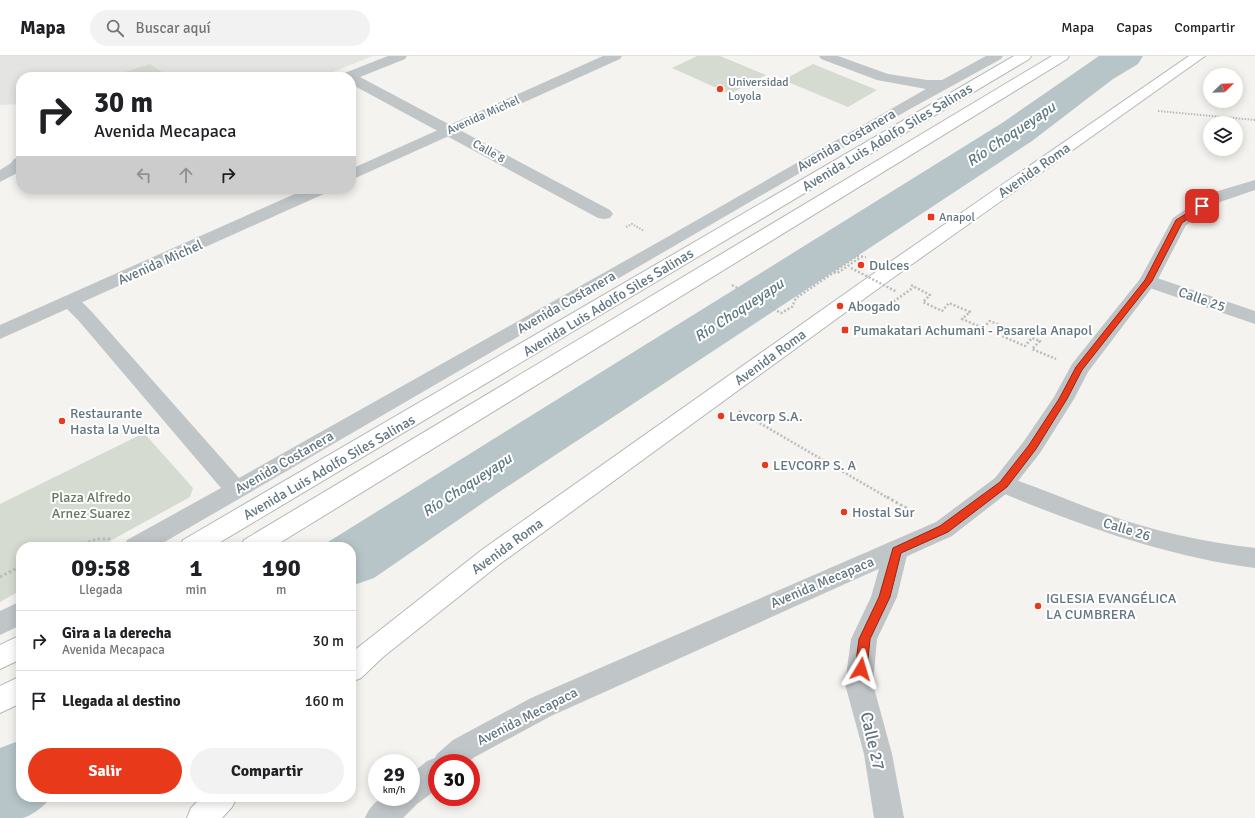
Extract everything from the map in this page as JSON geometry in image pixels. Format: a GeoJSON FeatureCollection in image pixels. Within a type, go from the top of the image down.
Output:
{"type":"FeatureCollection","features":[{"type":"Feature","properties":{"kind":"main road","name":"Avenida Luis Adolfo Siles Salinas"},"geometry":{"type":"LineString","coordinates":[[200,542],[1024,56]]}},
{"type":"Feature","properties":{"kind":"main road","name":"Avenida Luis Adolfo Siles Salinas"},"geometry":{"type":"LineString","coordinates":[[261,542],[1062,56]]}},
{"type":"Feature","properties":{"kind":"main road","name":"Avenida Roma"},"geometry":{"type":"LineString","coordinates":[[356,665],[374,649],[492,556],[887,273],[1198,56]]}},
{"type":"Feature","properties":{"kind":"main road"},"geometry":{"type":"LineString","coordinates":[[0,658],[16,649]]}},
{"type":"Feature","properties":{"kind":"main road"},"geometry":{"type":"LineString","coordinates":[[0,701],[16,691]]}},
{"type":"Feature","properties":{"kind":"main road"},"geometry":{"type":"LineString","coordinates":[[202,818],[217,802]]}},
{"type":"Feature","properties":{"kind":"street"},"geometry":{"type":"LineString","coordinates":[[356,74],[400,56]]}},
{"type":"Feature","properties":{"kind":"street","name":"Avenida Michel"},"geometry":{"type":"LineString","coordinates":[[356,173],[615,56]]}},
{"type":"Feature","properties":{"kind":"street"},"geometry":{"type":"LineString","coordinates":[[826,56],[870,73],[910,84],[944,84]]}},
{"type":"Feature","properties":{"kind":"street","name":"Avenida Costanera"},"geometry":{"type":"LineString","coordinates":[[145,542],[668,244],[905,106],[996,56]]}},
{"type":"Feature","properties":{"kind":"street"},"geometry":{"type":"LineString","coordinates":[[870,73],[899,89],[906,97],[905,106]]}},
{"type":"Feature","properties":{"kind":"street","name":"Calle 8"},"geometry":{"type":"LineString","coordinates":[[356,81],[604,214]]}},
{"type":"Feature","properties":{"kind":"street"},"geometry":{"type":"LineString","coordinates":[[0,163],[16,162]]}},
{"type":"Feature","properties":{"kind":"street"},"geometry":{"type":"LineString","coordinates":[[0,177],[16,167]]}},
{"type":"Feature","properties":{"kind":"street","name":"Avenida Mecapaca"},"geometry":{"type":"LineString","coordinates":[[458,754],[541,707],[944,529],[1003,484],[1032,447],[1063,399],[1079,369],[1148,281],[1179,222],[1214,198],[1255,185]]}},
{"type":"Feature","properties":{"kind":"street","name":"Avenida Michel"},"geometry":{"type":"LineString","coordinates":[[0,334],[309,194]]}},
{"type":"Feature","properties":{"kind":"street","name":"Calle 25"},"geometry":{"type":"LineString","coordinates":[[1148,281],[1255,318]]}},
{"type":"Feature","properties":{"kind":"street"},"geometry":{"type":"LineString","coordinates":[[70,302],[85,316],[236,490]]}},
{"type":"Feature","properties":{"kind":"street","name":"Calle 26"},"geometry":{"type":"LineString","coordinates":[[1003,484],[1066,510],[1144,536],[1229,556],[1255,558]]}},
{"type":"Feature","properties":{"kind":"street","name":"Calle 27"},"geometry":{"type":"LineString","coordinates":[[889,818],[878,754],[859,684],[864,639],[884,597],[896,550]]}},
{"type":"Feature","properties":{"kind":"street"},"geometry":{"type":"LineString","coordinates":[[0,624],[16,615]]}},
{"type":"Feature","properties":{"kind":"street"},"geometry":{"type":"LineString","coordinates":[[420,785],[428,778]]}},
{"type":"Feature","properties":{"kind":"street"},"geometry":{"type":"LineString","coordinates":[[380,818],[395,806]]}},
{"type":"Feature","properties":{"kind":"path"},"geometry":{"type":"LineString","coordinates":[[1124,108],[1255,120]]}},
{"type":"Feature","properties":{"kind":"path"},"geometry":{"type":"LineString","coordinates":[[726,281],[781,313],[792,307],[796,298],[857,256],[866,256],[868,263]]}},
{"type":"Feature","properties":{"kind":"path"},"geometry":{"type":"LineString","coordinates":[[833,273],[840,272],[858,259],[862,261],[851,268],[897,292]]}},
{"type":"Feature","properties":{"kind":"path"},"geometry":{"type":"LineString","coordinates":[[908,284],[930,295],[922,302],[942,311],[949,303],[970,312],[962,319],[983,328],[990,321],[1009,328],[1002,336],[1024,346],[1032,338],[1040,342],[1032,349],[1079,369]]}},
{"type":"Feature","properties":{"kind":"path"},"geometry":{"type":"LineString","coordinates":[[715,397],[944,529]]}},
{"type":"Feature","properties":{"kind":"path"},"geometry":{"type":"LineString","coordinates":[[88,542],[97,539],[108,538],[115,542]]}},
{"type":"Feature","properties":{"kind":"path"},"geometry":{"type":"LineString","coordinates":[[0,577],[16,569]]}},
{"type":"Feature","properties":{"kind":"shaded area"},"geometry":{"type":"Polygon","coordinates":[[[0,56],[373,56],[333,72],[16,72],[16,104],[0,105],[0,56]]]}},
{"type":"Feature","properties":{"kind":"green space"},"geometry":{"type":"Polygon","coordinates":[[[697,56],[720,56],[766,75],[730,94],[672,68],[697,56]]]}},
{"type":"Feature","properties":{"kind":"green space"},"geometry":{"type":"Polygon","coordinates":[[[150,64],[162,72],[125,72],[150,64]]]}},
{"type":"Feature","properties":{"kind":"green space"},"geometry":{"type":"Polygon","coordinates":[[[813,64],[877,90],[848,107],[783,80],[813,64]]]}},
{"type":"Feature","properties":{"kind":"green space","name":"Plaza Alfredo Arnez Suarez"},"geometry":{"type":"Polygon","coordinates":[[[144,433],[193,488],[190,497],[108,542],[16,542],[16,593],[0,602],[0,504],[144,433]]]}},
{"type":"Feature","properties":{"kind":"waterway","name":"Río Choqueyapu"},"geometry":{"type":"LineString","coordinates":[[356,557],[469,482],[1017,132],[1100,71],[1125,56]]}},
{"type":"Feature","properties":{"kind":"waterway","name":"Río Choqueyapu"},"geometry":{"type":"LineString","coordinates":[[0,790],[16,779]]}},
{"type":"Feature","properties":{"kind":"place","name":"Universidad Loyola"},"geometry":{"type":"Point","coordinates":[720,89]}},
{"type":"Feature","properties":{"kind":"place","name":"Anapol"},"geometry":{"type":"Point","coordinates":[931,217]}},
{"type":"Feature","properties":{"kind":"place","name":"Dulces"},"geometry":{"type":"Point","coordinates":[861,265]}},
{"type":"Feature","properties":{"kind":"place","name":"Abogado"},"geometry":{"type":"Point","coordinates":[840,306]}},
{"type":"Feature","properties":{"kind":"place","name":"Pumakatari Achumani - Pasarela Anapol"},"geometry":{"type":"Point","coordinates":[845,330]}},
{"type":"Feature","properties":{"kind":"place","name":"Levcorp S.A."},"geometry":{"type":"Point","coordinates":[721,416]}},
{"type":"Feature","properties":{"kind":"place","name":"Restaurante Hasta la Vuelta"},"geometry":{"type":"Point","coordinates":[62,421]}},
{"type":"Feature","properties":{"kind":"place","name":"LEVCORP S. A"},"geometry":{"type":"Point","coordinates":[765,465]}},
{"type":"Feature","properties":{"kind":"place","name":"Hostal Sur"},"geometry":{"type":"Point","coordinates":[844,512]}},
{"type":"Feature","properties":{"kind":"place","name":"IGLESIA EVANGÉLICA LA CUMBRERA"},"geometry":{"type":"Point","coordinates":[1038,606]}},
{"type":"Feature","properties":{"kind":"route"},"geometry":{"type":"LineString","coordinates":[[861,669],[864,639],[884,597],[896,550],[944,529],[1003,484],[1032,447],[1063,399],[1079,369],[1148,281],[1179,222],[1202,206]]}}]}
